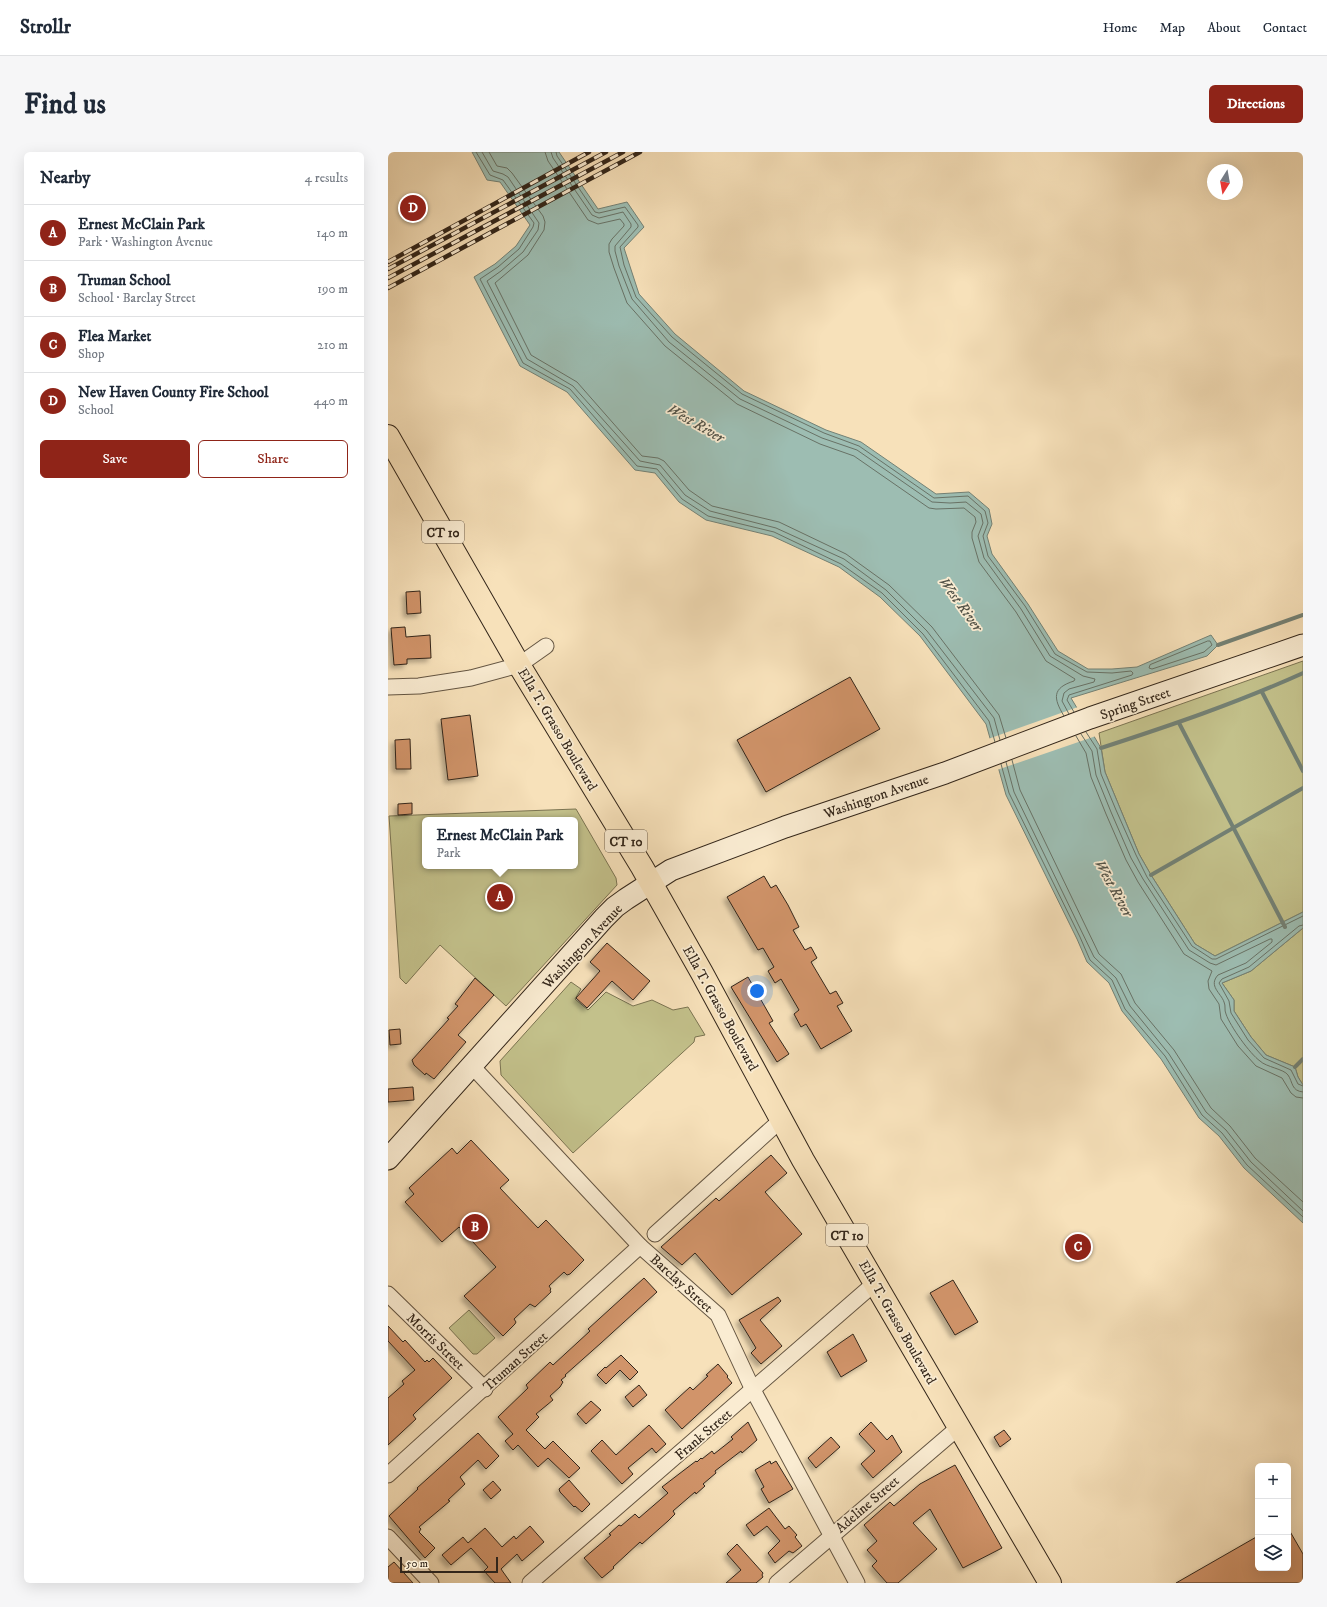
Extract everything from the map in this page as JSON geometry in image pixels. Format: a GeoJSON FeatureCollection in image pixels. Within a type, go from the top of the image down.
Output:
{"type":"FeatureCollection","features":[{"type":"Feature","properties":{"kind":"main road","name":"Ella T. Grasso Boulevard"},"geometry":{"type":"LineString","coordinates":[[388,436],[519,665],[651,883],[702,973],[803,1160],[1050,1583]]}},
{"type":"Feature","properties":{"kind":"main road","name":"Spring Street"},"geometry":{"type":"LineString","coordinates":[[968,764],[1090,718],[1303,645]]}},
{"type":"Feature","properties":{"kind":"main road","name":"Washington Avenue"},"geometry":{"type":"LineString","coordinates":[[388,1159],[615,907],[671,870],[678,867],[784,827],[968,764]]}},
{"type":"Feature","properties":{"kind":"street"},"geometry":{"type":"LineString","coordinates":[[388,686],[419,686],[471,678],[519,665],[546,646]]}},
{"type":"Feature","properties":{"kind":"street","name":"Barclay Street"},"geometry":{"type":"LineString","coordinates":[[472,1066],[640,1246],[718,1315],[753,1390],[857,1583]]}},
{"type":"Feature","properties":{"kind":"street"},"geometry":{"type":"LineString","coordinates":[[655,1234],[782,1119]]}},
{"type":"Feature","properties":{"kind":"street","name":"Truman Street"},"geometry":{"type":"LineString","coordinates":[[388,1475],[485,1389],[640,1246]]}},
{"type":"Feature","properties":{"kind":"street","name":"Frank Street"},"geometry":{"type":"LineString","coordinates":[[530,1583],[875,1283]]}},
{"type":"Feature","properties":{"kind":"street","name":"Morris Street"},"geometry":{"type":"LineString","coordinates":[[388,1294],[485,1389]]}},
{"type":"Feature","properties":{"kind":"street","name":"Adeline Street"},"geometry":{"type":"LineString","coordinates":[[777,1583],[959,1426]]}},
{"type":"Feature","properties":{"kind":"street"},"geometry":{"type":"LineString","coordinates":[[388,1537],[432,1583]]}},
{"type":"Feature","properties":{"kind":"shaded area"},"geometry":{"type":"Polygon","coordinates":[[[1303,661],[1303,912],[1215,956],[1195,944],[1139,854],[1105,772],[1099,733],[1303,661]]]}},
{"type":"Feature","properties":{"kind":"shaded area"},"geometry":{"type":"Polygon","coordinates":[[[576,809],[616,878],[617,885],[506,1006],[440,945],[406,984],[400,978],[389,816],[576,809]]]}},
{"type":"Feature","properties":{"kind":"shaded area"},"geometry":{"type":"Polygon","coordinates":[[[1303,928],[1303,1085],[1298,1077],[1295,1067],[1266,1055],[1251,1037],[1234,1011],[1234,1000],[1222,983],[1251,971],[1303,928]]]}},
{"type":"Feature","properties":{"kind":"shaded area"},"geometry":{"type":"Polygon","coordinates":[[[571,982],[581,989],[575,999],[588,1010],[606,992],[633,1006],[652,1000],[673,1010],[688,1007],[705,1035],[695,1037],[694,1042],[573,1153],[501,1075],[500,1061],[571,982]]]}},
{"type":"Feature","properties":{"kind":"shaded area"},"geometry":{"type":"Polygon","coordinates":[[[469,1310],[495,1338],[477,1354],[473,1354],[449,1328],[469,1310]]]}},
{"type":"Feature","properties":{"kind":"water","name":"West River"},"geometry":{"type":"Polygon","coordinates":[[[472,152],[559,152],[598,209],[627,202],[644,227],[624,248],[639,294],[675,334],[744,391],[826,430],[861,442],[936,494],[969,492],[989,509],[992,524],[987,536],[992,554],[1028,604],[1058,651],[1088,669],[1137,667],[1211,635],[1218,645],[1207,656],[1071,698],[1101,748],[1105,772],[1139,854],[1195,944],[1215,956],[1303,912],[1303,928],[1251,971],[1222,983],[1234,1000],[1234,1011],[1251,1037],[1266,1055],[1295,1067],[1298,1077],[1303,1085],[1303,1223],[1244,1168],[1219,1136],[1199,1118],[1161,1059],[1122,1011],[1109,983],[1087,962],[1006,795],[986,724],[920,636],[880,597],[839,567],[772,536],[706,520],[679,502],[655,473],[635,470],[567,392],[520,366],[474,277],[495,264],[516,246],[530,225],[500,182],[487,180],[472,152]]]}},
{"type":"Feature","properties":{"kind":"pier"},"geometry":{"type":"Polygon","coordinates":[[[1078,707],[1096,736],[997,770],[988,739],[1078,707]]]}},
{"type":"Feature","properties":{"kind":"building"},"geometry":{"type":"Polygon","coordinates":[[[420,591],[421,613],[407,614],[406,592],[420,591]]]}},
{"type":"Feature","properties":{"kind":"building"},"geometry":{"type":"Polygon","coordinates":[[[405,627],[406,637],[430,635],[431,658],[407,659],[407,664],[394,665],[391,628],[405,627]]]}},
{"type":"Feature","properties":{"kind":"building"},"geometry":{"type":"Polygon","coordinates":[[[850,677],[880,729],[766,792],[737,740],[850,677]]]}},
{"type":"Feature","properties":{"kind":"building"},"geometry":{"type":"Polygon","coordinates":[[[470,715],[478,776],[448,780],[441,719],[470,715]]]}},
{"type":"Feature","properties":{"kind":"building"},"geometry":{"type":"Polygon","coordinates":[[[410,739],[411,769],[396,769],[395,740],[410,739]]]}},
{"type":"Feature","properties":{"kind":"building"},"geometry":{"type":"Polygon","coordinates":[[[412,803],[412,814],[398,815],[398,804],[412,803]]]}},
{"type":"Feature","properties":{"kind":"building"},"geometry":{"type":"Polygon","coordinates":[[[764,876],[771,888],[776,885],[788,905],[799,927],[793,930],[805,950],[811,947],[817,958],[811,962],[830,994],[836,991],[843,1003],[837,1006],[852,1031],[821,1049],[806,1024],[801,1027],[794,1014],[799,1010],[781,979],[775,983],[768,971],[774,967],[763,948],[758,950],[727,897],[764,876]]]}},
{"type":"Feature","properties":{"kind":"building"},"geometry":{"type":"Polygon","coordinates":[[[607,943],[650,981],[633,1000],[612,981],[587,1008],[576,998],[600,971],[590,962],[607,943]]]}},
{"type":"Feature","properties":{"kind":"building"},"geometry":{"type":"Polygon","coordinates":[[[748,977],[773,1021],[769,1023],[789,1054],[777,1062],[731,987],[748,977]]]}},
{"type":"Feature","properties":{"kind":"building"},"geometry":{"type":"Polygon","coordinates":[[[475,978],[494,995],[458,1035],[466,1042],[434,1079],[426,1073],[425,1075],[414,1065],[412,1060],[449,1019],[447,1018],[458,1006],[455,1004],[475,978]]]}},
{"type":"Feature","properties":{"kind":"building"},"geometry":{"type":"Polygon","coordinates":[[[400,1029],[401,1044],[390,1045],[389,1030],[400,1029]]]}},
{"type":"Feature","properties":{"kind":"building"},"geometry":{"type":"Polygon","coordinates":[[[413,1087],[414,1100],[388,1102],[388,1089],[413,1087]]]}},
{"type":"Feature","properties":{"kind":"building"},"geometry":{"type":"Polygon","coordinates":[[[471,1140],[509,1180],[500,1188],[538,1228],[546,1220],[584,1260],[570,1274],[567,1275],[564,1272],[549,1286],[551,1292],[535,1307],[530,1304],[514,1319],[516,1322],[515,1324],[503,1336],[464,1296],[496,1267],[459,1227],[442,1242],[405,1202],[414,1194],[409,1188],[452,1148],[457,1154],[471,1140]]]}},
{"type":"Feature","properties":{"kind":"building"},"geometry":{"type":"Polygon","coordinates":[[[771,1155],[787,1173],[765,1192],[802,1234],[732,1295],[695,1253],[682,1265],[661,1247],[716,1198],[719,1201],[771,1155]]]}},
{"type":"Feature","properties":{"kind":"building"},"geometry":{"type":"Polygon","coordinates":[[[644,1278],[657,1292],[565,1375],[566,1376],[561,1380],[563,1382],[560,1387],[550,1396],[553,1400],[536,1414],[539,1417],[526,1430],[545,1449],[553,1441],[580,1468],[569,1478],[548,1458],[538,1467],[518,1445],[513,1450],[505,1441],[513,1434],[498,1417],[528,1388],[526,1385],[550,1362],[553,1365],[590,1331],[588,1329],[644,1278]]]}},
{"type":"Feature","properties":{"kind":"building"},"geometry":{"type":"Polygon","coordinates":[[[953,1280],[978,1322],[955,1335],[930,1293],[953,1280]]]}},
{"type":"Feature","properties":{"kind":"building"},"geometry":{"type":"Polygon","coordinates":[[[778,1297],[781,1301],[760,1320],[782,1346],[761,1364],[751,1353],[756,1348],[739,1320],[778,1297]]]}},
{"type":"Feature","properties":{"kind":"building"},"geometry":{"type":"Polygon","coordinates":[[[388,1326],[403,1342],[405,1340],[425,1362],[427,1360],[429,1362],[433,1358],[452,1378],[413,1415],[416,1419],[388,1445],[388,1398],[404,1384],[402,1381],[415,1370],[388,1341],[388,1326]]]}},
{"type":"Feature","properties":{"kind":"building"},"geometry":{"type":"Polygon","coordinates":[[[853,1334],[867,1361],[841,1377],[827,1352],[853,1334]]]}},
{"type":"Feature","properties":{"kind":"building"},"geometry":{"type":"Polygon","coordinates":[[[621,1355],[638,1372],[630,1380],[620,1370],[606,1384],[597,1375],[621,1355]]]}},
{"type":"Feature","properties":{"kind":"building"},"geometry":{"type":"Polygon","coordinates":[[[718,1364],[732,1383],[682,1429],[665,1410],[690,1387],[693,1390],[718,1364]]]}},
{"type":"Feature","properties":{"kind":"building"},"geometry":{"type":"Polygon","coordinates":[[[639,1385],[647,1395],[633,1407],[625,1397],[639,1385]]]}},
{"type":"Feature","properties":{"kind":"building"},"geometry":{"type":"Polygon","coordinates":[[[591,1401],[601,1410],[586,1424],[577,1414],[591,1401]]]}},
{"type":"Feature","properties":{"kind":"building"},"geometry":{"type":"Polygon","coordinates":[[[748,1422],[757,1440],[742,1453],[741,1451],[715,1471],[716,1473],[703,1484],[705,1486],[696,1494],[695,1492],[673,1511],[675,1514],[668,1521],[642,1544],[640,1542],[602,1578],[584,1558],[611,1535],[609,1534],[619,1525],[621,1526],[635,1514],[639,1518],[668,1493],[662,1487],[696,1461],[697,1462],[701,1458],[702,1459],[712,1451],[714,1454],[733,1439],[731,1437],[748,1422]]]}},
{"type":"Feature","properties":{"kind":"building"},"geometry":{"type":"Polygon","coordinates":[[[871,1422],[887,1440],[892,1435],[902,1452],[873,1478],[861,1464],[875,1451],[859,1434],[871,1422]]]}},
{"type":"Feature","properties":{"kind":"building"},"geometry":{"type":"Polygon","coordinates":[[[649,1425],[666,1444],[656,1453],[652,1448],[628,1468],[633,1474],[622,1484],[591,1451],[602,1440],[616,1455],[649,1425]]]}},
{"type":"Feature","properties":{"kind":"building"},"geometry":{"type":"Polygon","coordinates":[[[1004,1430],[1011,1439],[1000,1447],[994,1437],[1004,1430]]]}},
{"type":"Feature","properties":{"kind":"building"},"geometry":{"type":"Polygon","coordinates":[[[478,1433],[499,1456],[486,1469],[478,1460],[460,1477],[465,1484],[448,1500],[450,1501],[419,1527],[421,1529],[419,1532],[435,1548],[425,1558],[389,1516],[418,1489],[417,1488],[478,1433]]]}},
{"type":"Feature","properties":{"kind":"building"},"geometry":{"type":"Polygon","coordinates":[[[831,1437],[840,1447],[816,1468],[808,1458],[831,1437]]]}},
{"type":"Feature","properties":{"kind":"building"},"geometry":{"type":"Polygon","coordinates":[[[770,1461],[771,1464],[776,1461],[793,1489],[769,1503],[761,1489],[764,1487],[755,1470],[770,1461]]]}},
{"type":"Feature","properties":{"kind":"building"},"geometry":{"type":"Polygon","coordinates":[[[955,1465],[1002,1548],[963,1568],[930,1509],[913,1523],[937,1549],[898,1583],[887,1583],[872,1566],[877,1561],[867,1550],[877,1541],[864,1525],[890,1502],[894,1506],[920,1484],[955,1465]]]}},
{"type":"Feature","properties":{"kind":"building"},"geometry":{"type":"Polygon","coordinates":[[[569,1480],[590,1504],[582,1512],[575,1506],[574,1507],[560,1492],[559,1489],[569,1480]]]}},
{"type":"Feature","properties":{"kind":"building"},"geometry":{"type":"Polygon","coordinates":[[[493,1481],[501,1490],[491,1499],[483,1490],[493,1481]]]}},
{"type":"Feature","properties":{"kind":"building"},"geometry":{"type":"Polygon","coordinates":[[[769,1508],[785,1529],[789,1526],[797,1535],[795,1537],[802,1546],[793,1553],[789,1551],[775,1563],[768,1553],[780,1541],[767,1526],[754,1536],[746,1525],[769,1508]]]}},
{"type":"Feature","properties":{"kind":"building"},"geometry":{"type":"Polygon","coordinates":[[[530,1526],[544,1542],[522,1561],[517,1554],[501,1569],[511,1583],[495,1583],[484,1571],[488,1567],[471,1548],[451,1565],[442,1555],[463,1537],[468,1543],[485,1528],[502,1547],[514,1536],[516,1539],[530,1526]]]}},
{"type":"Feature","properties":{"kind":"building"},"geometry":{"type":"Polygon","coordinates":[[[1291,1533],[1303,1554],[1303,1583],[1176,1583],[1255,1538],[1255,1571],[1291,1571],[1291,1533]]]}},
{"type":"Feature","properties":{"kind":"building"},"geometry":{"type":"Polygon","coordinates":[[[737,1544],[763,1573],[763,1577],[756,1583],[726,1583],[741,1570],[727,1554],[737,1544]]]}},
{"type":"Feature","properties":{"kind":"building"},"geometry":{"type":"Polygon","coordinates":[[[394,1562],[413,1583],[388,1583],[388,1567],[394,1562]]]}},
{"type":"Feature","properties":{"kind":"waterway"},"geometry":{"type":"LineString","coordinates":[[1218,645],[1303,615]]}},
{"type":"Feature","properties":{"kind":"waterway"},"geometry":{"type":"LineString","coordinates":[[1101,748],[1203,714],[1303,673]]}},
{"type":"Feature","properties":{"kind":"waterway"},"geometry":{"type":"LineString","coordinates":[[1262,692],[1303,771]]}},
{"type":"Feature","properties":{"kind":"waterway"},"geometry":{"type":"LineString","coordinates":[[1179,723],[1285,927]]}},
{"type":"Feature","properties":{"kind":"waterway"},"geometry":{"type":"LineString","coordinates":[[1151,875],[1303,788]]}},
{"type":"Feature","properties":{"kind":"waterway"},"geometry":{"type":"LineString","coordinates":[[1295,1067],[1303,1059]]}},
{"type":"Feature","properties":{"kind":"railway"},"geometry":{"type":"LineString","coordinates":[[388,262],[589,152]]}},
{"type":"Feature","properties":{"kind":"railway"},"geometry":{"type":"LineString","coordinates":[[388,269],[606,152]]}},
{"type":"Feature","properties":{"kind":"railway"},"geometry":{"type":"LineString","coordinates":[[388,278],[623,152]]}},
{"type":"Feature","properties":{"kind":"railway"},"geometry":{"type":"LineString","coordinates":[[388,288],[640,152]]}},
{"type":"Feature","properties":{"kind":"place","name":"New Haven County Fire School"},"geometry":{"type":"Point","coordinates":[413,208]}},
{"type":"Feature","properties":{"kind":"place","name":"Ernest McClain Park"},"geometry":{"type":"Point","coordinates":[500,897]}},
{"type":"Feature","properties":{"kind":"place","name":"Truman School"},"geometry":{"type":"Point","coordinates":[475,1227]}},
{"type":"Feature","properties":{"kind":"place","name":"Flea Market"},"geometry":{"type":"Point","coordinates":[1078,1247]}}]}
